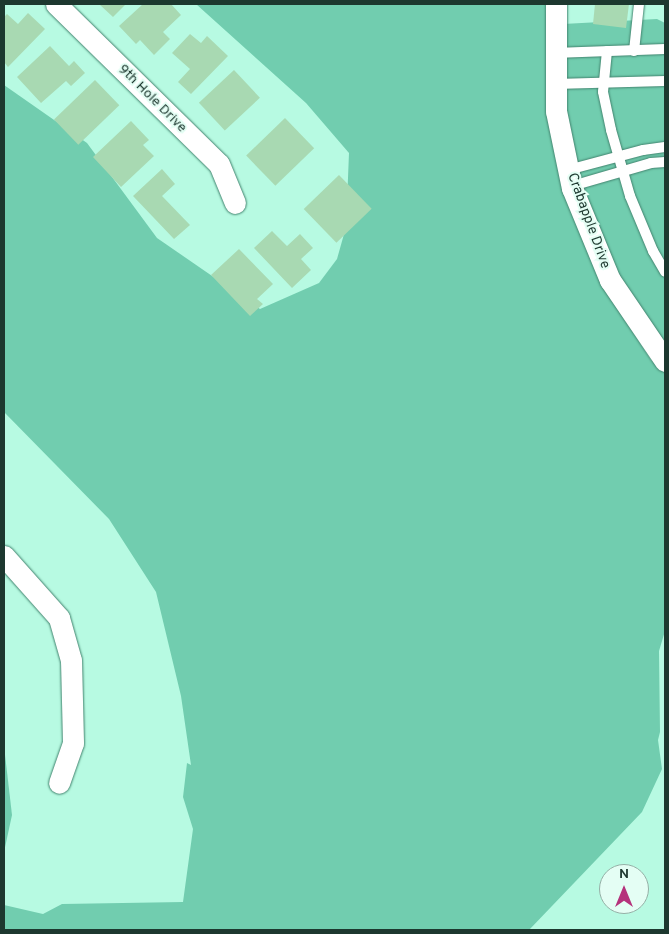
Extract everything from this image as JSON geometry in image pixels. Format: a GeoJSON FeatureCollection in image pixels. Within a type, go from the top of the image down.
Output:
{"type":"FeatureCollection","features":[{"type":"Feature","properties":{"kind":"street","name":"9th Hole Drive"},"geometry":{"type":"LineString","coordinates":[[56,4],[219,164],[235,203]]}},
{"type":"Feature","properties":{"kind":"street","name":"Crabapple Drive"},"geometry":{"type":"LineString","coordinates":[[556,4],[554,53],[556,111],[570,178],[610,280],[665,361]]}},
{"type":"Feature","properties":{"kind":"street"},"geometry":{"type":"LineString","coordinates":[[4,556],[59,618],[71,660],[73,743],[59,783]]}},
{"type":"Feature","properties":{"kind":"lane"},"geometry":{"type":"LineString","coordinates":[[634,50],[639,4]]}},
{"type":"Feature","properties":{"kind":"lane"},"geometry":{"type":"LineString","coordinates":[[554,53],[665,49]]}},
{"type":"Feature","properties":{"kind":"lane"},"geometry":{"type":"LineString","coordinates":[[607,51],[603,92],[618,156],[653,251],[665,272]]}},
{"type":"Feature","properties":{"kind":"lane"},"geometry":{"type":"LineString","coordinates":[[555,84],[665,80]]}},
{"type":"Feature","properties":{"kind":"lane"},"geometry":{"type":"LineString","coordinates":[[570,178],[618,156],[665,147]]}},
{"type":"Feature","properties":{"kind":"lane"},"geometry":{"type":"LineString","coordinates":[[570,178],[623,171],[665,162]]}},
{"type":"Feature","properties":{"kind":"green space"},"geometry":{"type":"Polygon","coordinates":[[[196,4],[547,4],[547,111],[601,284],[651,360],[665,373],[665,631],[659,651],[660,732],[658,740],[662,769],[642,812],[529,930],[4,930],[4,905],[43,914],[62,904],[183,902],[193,829],[183,797],[187,763],[191,765],[181,696],[156,592],[109,519],[4,412],[4,85],[87,143],[157,238],[260,309],[319,283],[337,259],[346,227],[349,153],[306,103],[196,4]]]}},
{"type":"Feature","properties":{"kind":"green space"},"geometry":{"type":"Polygon","coordinates":[[[657,19],[665,23],[665,348],[617,275],[581,184],[565,110],[563,24],[657,19]]]}},
{"type":"Feature","properties":{"kind":"green space"},"geometry":{"type":"Polygon","coordinates":[[[4,746],[12,815],[4,852],[4,746]]]}},
{"type":"Feature","properties":{"kind":"building"},"geometry":{"type":"Polygon","coordinates":[[[99,4],[126,4],[113,17],[99,4]]]}},
{"type":"Feature","properties":{"kind":"building"},"geometry":{"type":"Polygon","coordinates":[[[143,4],[171,4],[181,15],[163,32],[170,39],[154,55],[140,40],[136,44],[119,26],[143,4]]]}},
{"type":"Feature","properties":{"kind":"building"},"geometry":{"type":"Polygon","coordinates":[[[595,4],[629,4],[626,28],[593,24],[595,4]]]}},
{"type":"Feature","properties":{"kind":"building"},"geometry":{"type":"Polygon","coordinates":[[[28,13],[45,29],[8,67],[4,62],[4,17],[7,14],[18,24],[28,13]]]}},
{"type":"Feature","properties":{"kind":"building"},"geometry":{"type":"Polygon","coordinates":[[[190,34],[201,43],[207,36],[228,56],[191,94],[178,82],[190,69],[172,53],[190,34]]]}},
{"type":"Feature","properties":{"kind":"building"},"geometry":{"type":"Polygon","coordinates":[[[50,46],[69,66],[74,61],[85,73],[71,86],[66,81],[41,103],[17,77],[50,46]]]}},
{"type":"Feature","properties":{"kind":"building"},"geometry":{"type":"Polygon","coordinates":[[[234,70],[260,98],[225,131],[199,103],[234,70]]]}},
{"type":"Feature","properties":{"kind":"building"},"geometry":{"type":"Polygon","coordinates":[[[95,80],[119,105],[78,145],[54,120],[95,80]]]}},
{"type":"Feature","properties":{"kind":"building"},"geometry":{"type":"Polygon","coordinates":[[[285,118],[314,148],[275,186],[246,156],[285,118]]]}},
{"type":"Feature","properties":{"kind":"building"},"geometry":{"type":"Polygon","coordinates":[[[131,121],[149,140],[143,145],[154,156],[121,187],[93,157],[131,121]]]}},
{"type":"Feature","properties":{"kind":"building"},"geometry":{"type":"Polygon","coordinates":[[[162,169],[175,184],[162,196],[190,225],[174,239],[133,196],[162,169]]]}},
{"type":"Feature","properties":{"kind":"building"},"geometry":{"type":"Polygon","coordinates":[[[339,175],[372,209],[336,243],[304,209],[339,175]]]}},
{"type":"Feature","properties":{"kind":"building"},"geometry":{"type":"Polygon","coordinates":[[[272,231],[287,246],[300,234],[313,248],[301,259],[311,270],[292,288],[254,248],[272,231]]]}},
{"type":"Feature","properties":{"kind":"building"},"geometry":{"type":"Polygon","coordinates":[[[239,249],[273,284],[257,299],[263,304],[250,316],[211,275],[239,249]]]}}]}
